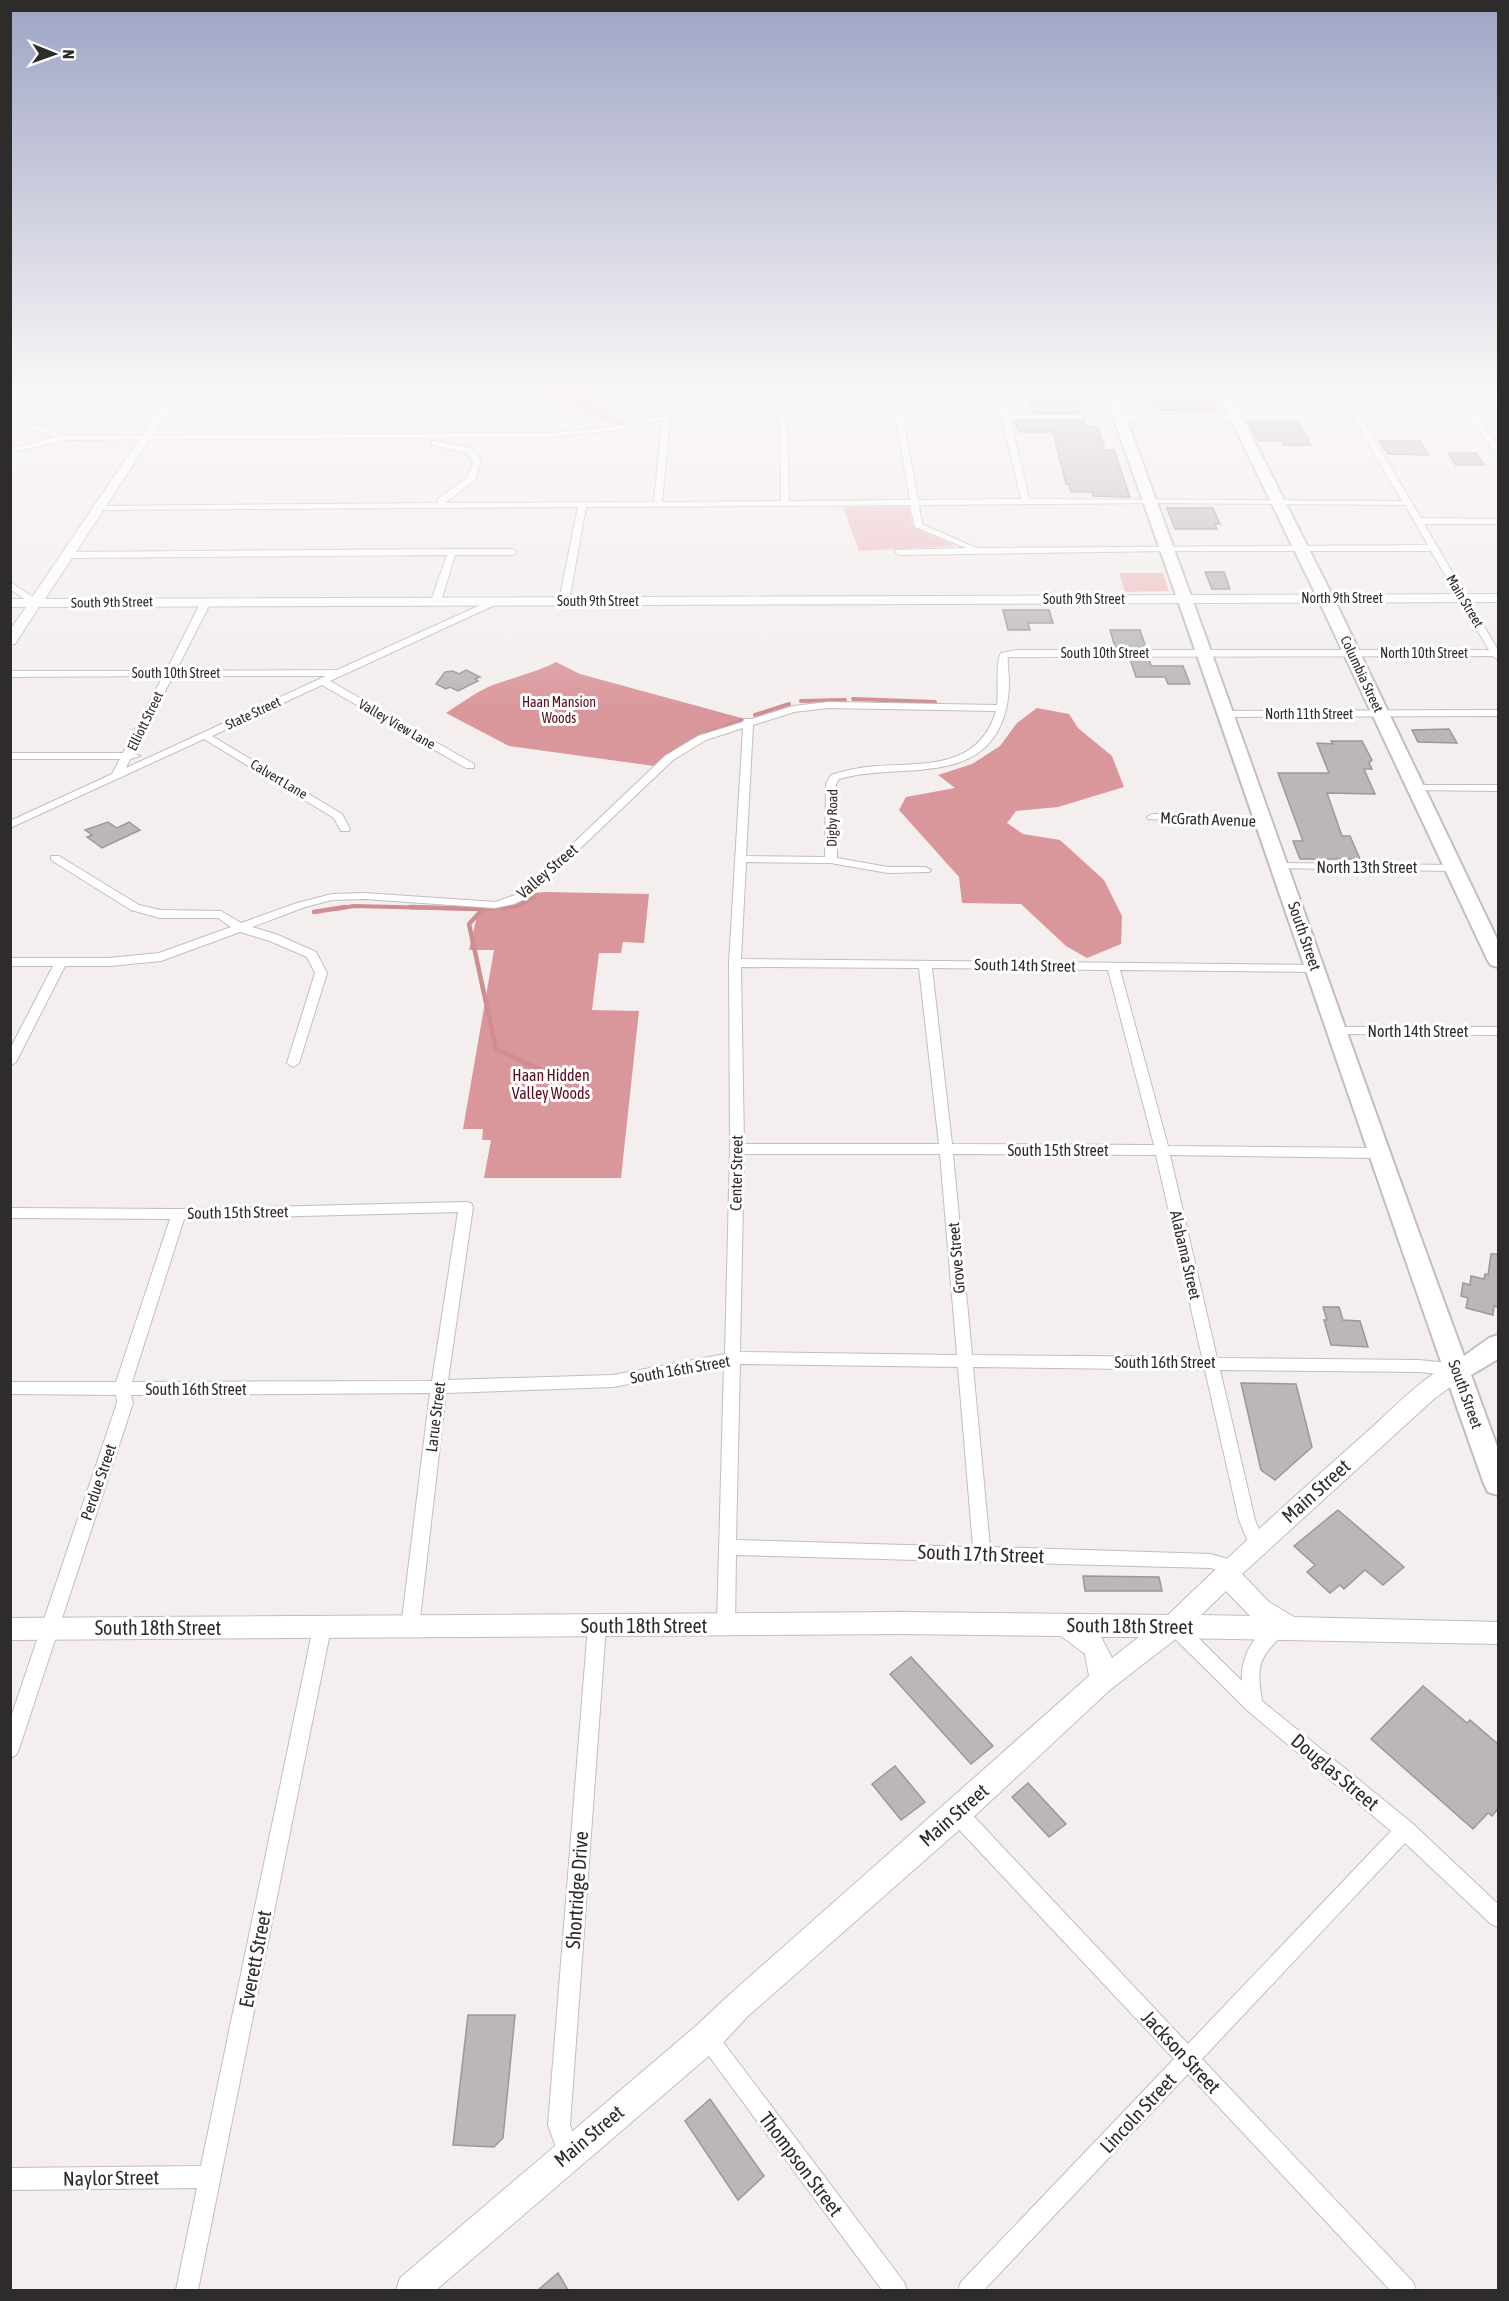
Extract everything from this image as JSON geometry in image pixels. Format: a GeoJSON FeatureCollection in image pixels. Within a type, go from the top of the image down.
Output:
{"type":"FeatureCollection","features":[{"type":"Feature","properties":{"kind":"main road"},"geometry":{"type":"LineString","coordinates":[[10,641],[107,496]]}},
{"type":"Feature","properties":{"kind":"main road","name":"South Street"},"geometry":{"type":"LineString","coordinates":[[1150,496],[1379,1153],[1498,1484]]}},
{"type":"Feature","properties":{"kind":"main road","name":"Columbia Street"},"geometry":{"type":"LineString","coordinates":[[1276,496],[1498,961]]}},
{"type":"Feature","properties":{"kind":"main road","name":"South 9th Street"},"geometry":{"type":"LineString","coordinates":[[10,603],[1186,598]]}},
{"type":"Feature","properties":{"kind":"main road","name":"North 9th Street"},"geometry":{"type":"LineString","coordinates":[[1186,598],[1498,598]]}},
{"type":"Feature","properties":{"kind":"main road","name":"Main Street"},"geometry":{"type":"LineString","coordinates":[[412,2290],[707,2037],[738,2006],[957,1813],[1102,1681],[1173,1626],[1257,1544],[1427,1392],[1498,1346]]}},
{"type":"Feature","properties":{"kind":"main road"},"geometry":{"type":"LineString","coordinates":[[1229,1570],[1260,1610],[1285,1629]]}},
{"type":"Feature","properties":{"kind":"main road","name":"South 18th Street"},"geometry":{"type":"LineString","coordinates":[[10,1629],[901,1623],[1498,1633]]}},
{"type":"Feature","properties":{"kind":"main road"},"geometry":{"type":"LineString","coordinates":[[1064,1625],[1093,1644],[1101,1657],[1102,1681]]}},
{"type":"Feature","properties":{"kind":"street"},"geometry":{"type":"LineString","coordinates":[[442,507],[441,501],[447,496]]}},
{"type":"Feature","properties":{"kind":"street"},"geometry":{"type":"LineString","coordinates":[[658,505],[659,496]]}},
{"type":"Feature","properties":{"kind":"street"},"geometry":{"type":"LineString","coordinates":[[786,496],[786,505]]}},
{"type":"Feature","properties":{"kind":"street"},"geometry":{"type":"LineString","coordinates":[[912,496],[918,525],[977,550]]}},
{"type":"Feature","properties":{"kind":"street"},"geometry":{"type":"LineString","coordinates":[[1024,496],[1026,503]]}},
{"type":"Feature","properties":{"kind":"street","name":"Main Street"},"geometry":{"type":"LineString","coordinates":[[1402,496],[1498,654]]}},
{"type":"Feature","properties":{"kind":"street"},"geometry":{"type":"LineString","coordinates":[[99,508],[1152,502],[1406,503]]}},
{"type":"Feature","properties":{"kind":"street"},"geometry":{"type":"LineString","coordinates":[[564,601],[582,506]]}},
{"type":"Feature","properties":{"kind":"street"},"geometry":{"type":"LineString","coordinates":[[1416,521],[1498,521]]}},
{"type":"Feature","properties":{"kind":"street"},"geometry":{"type":"LineString","coordinates":[[899,552],[1168,548],[1432,548]]}},
{"type":"Feature","properties":{"kind":"street"},"geometry":{"type":"LineString","coordinates":[[436,601],[452,552]]}},
{"type":"Feature","properties":{"kind":"street"},"geometry":{"type":"LineString","coordinates":[[68,555],[513,552]]}},
{"type":"Feature","properties":{"kind":"street"},"geometry":{"type":"LineString","coordinates":[[10,585],[36,603]]}},
{"type":"Feature","properties":{"kind":"street","name":"State Street"},"geometry":{"type":"LineString","coordinates":[[10,825],[496,601]]}},
{"type":"Feature","properties":{"kind":"street","name":"Elliott Street"},"geometry":{"type":"LineString","coordinates":[[117,775],[206,602]]}},
{"type":"Feature","properties":{"kind":"street","name":"North 10th Street"},"geometry":{"type":"LineString","coordinates":[[1205,652],[1498,654]]}},
{"type":"Feature","properties":{"kind":"street","name":"South 10th Street"},"geometry":{"type":"LineString","coordinates":[[1001,708],[1005,680],[1002,660],[1004,655],[1016,653],[1205,652]]}},
{"type":"Feature","properties":{"kind":"street","name":"South 10th Street"},"geometry":{"type":"LineString","coordinates":[[10,674],[341,673]]}},
{"type":"Feature","properties":{"kind":"street","name":"Valley View Lane"},"geometry":{"type":"LineString","coordinates":[[323,681],[470,766]]}},
{"type":"Feature","properties":{"kind":"street","name":"Valley Street"},"geometry":{"type":"LineString","coordinates":[[61,962],[109,962],[161,957],[301,904],[332,897],[364,896],[495,905],[510,902],[525,895],[669,758],[702,738],[748,721],[793,709],[828,705],[1001,708]]}},
{"type":"Feature","properties":{"kind":"street","name":"Digby Road"},"geometry":{"type":"LineString","coordinates":[[740,859],[831,860],[831,784],[835,777],[853,771],[933,766],[960,758],[976,749],[994,729],[1001,708]]}},
{"type":"Feature","properties":{"kind":"street","name":"North 11th Street"},"geometry":{"type":"LineString","coordinates":[[1227,714],[1498,713]]}},
{"type":"Feature","properties":{"kind":"street","name":"Center Street"},"geometry":{"type":"LineString","coordinates":[[726,1625],[737,1149],[735,963],[748,721]]}},
{"type":"Feature","properties":{"kind":"street","name":"Calvert Lane"},"geometry":{"type":"LineString","coordinates":[[206,736],[338,816],[345,829]]}},
{"type":"Feature","properties":{"kind":"street"},"geometry":{"type":"LineString","coordinates":[[10,756],[165,755]]}},
{"type":"Feature","properties":{"kind":"street"},"geometry":{"type":"LineString","coordinates":[[1416,788],[1498,788]]}},
{"type":"Feature","properties":{"kind":"street","name":"McGrath Avenue"},"geometry":{"type":"LineString","coordinates":[[1152,817],[1264,821]]}},
{"type":"Feature","properties":{"kind":"street"},"geometry":{"type":"LineString","coordinates":[[55,858],[135,908],[160,914],[220,915],[240,928],[274,938],[312,954],[321,973],[293,1063]]}},
{"type":"Feature","properties":{"kind":"street"},"geometry":{"type":"LineString","coordinates":[[831,860],[888,870],[924,870]]}},
{"type":"Feature","properties":{"kind":"street","name":"North 13th Street"},"geometry":{"type":"LineString","coordinates":[[1280,866],[1454,868]]}},
{"type":"Feature","properties":{"kind":"street"},"geometry":{"type":"LineString","coordinates":[[10,962],[61,962],[10,1062]]}},
{"type":"Feature","properties":{"kind":"street","name":"South 14th Street"},"geometry":{"type":"LineString","coordinates":[[735,963],[1316,968]]}},
{"type":"Feature","properties":{"kind":"street","name":"Grove Street"},"geometry":{"type":"LineString","coordinates":[[925,964],[946,1150],[982,1554]]}},
{"type":"Feature","properties":{"kind":"street","name":"Alabama Street"},"geometry":{"type":"LineString","coordinates":[[1113,966],[1162,1150],[1246,1520],[1257,1544]]}},
{"type":"Feature","properties":{"kind":"street","name":"North 14th Street"},"geometry":{"type":"LineString","coordinates":[[1338,1031],[1498,1031]]}},
{"type":"Feature","properties":{"kind":"street","name":"South 15th Street"},"geometry":{"type":"LineString","coordinates":[[737,1149],[1379,1153]]}},
{"type":"Feature","properties":{"kind":"street","name":"South 15th Street"},"geometry":{"type":"LineString","coordinates":[[10,1213],[179,1214],[466,1207]]}},
{"type":"Feature","properties":{"kind":"street","name":"Larue Street"},"geometry":{"type":"LineString","coordinates":[[410,1627],[439,1387],[466,1207]]}},
{"type":"Feature","properties":{"kind":"street","name":"Perdue Street"},"geometry":{"type":"LineString","coordinates":[[10,1749],[125,1403],[122,1388],[179,1214]]}},
{"type":"Feature","properties":{"kind":"street","name":"South 16th Street"},"geometry":{"type":"LineString","coordinates":[[10,1388],[439,1387],[613,1381],[733,1358],[1419,1366],[1458,1370]]}},
{"type":"Feature","properties":{"kind":"street","name":"South 17th Street"},"geometry":{"type":"LineString","coordinates":[[727,1547],[1210,1561],[1229,1570]]}},
{"type":"Feature","properties":{"kind":"street","name":"Shortridge Drive"},"geometry":{"type":"LineString","coordinates":[[569,2153],[559,2125],[597,1626]]}},
{"type":"Feature","properties":{"kind":"street","name":"Douglas Street"},"geometry":{"type":"LineString","coordinates":[[1173,1626],[1254,1705],[1405,1830],[1498,1917]]}},
{"type":"Feature","properties":{"kind":"street","name":"Everett Street"},"geometry":{"type":"LineString","coordinates":[[187,2290],[322,1628]]}},
{"type":"Feature","properties":{"kind":"street"},"geometry":{"type":"LineString","coordinates":[[1254,1705],[1249,1670],[1252,1656],[1285,1629]]}},
{"type":"Feature","properties":{"kind":"street","name":"Jackson Street"},"geometry":{"type":"LineString","coordinates":[[957,1813],[1406,2290]]}},
{"type":"Feature","properties":{"kind":"street","name":"Lincoln Street"},"geometry":{"type":"LineString","coordinates":[[969,2290],[1405,1830]]}},
{"type":"Feature","properties":{"kind":"street","name":"Thompson Street"},"geometry":{"type":"LineString","coordinates":[[707,2037],[896,2290]]}},
{"type":"Feature","properties":{"kind":"street","name":"Naylor Street"},"geometry":{"type":"LineString","coordinates":[[10,2179],[211,2176]]}},
{"type":"Feature","properties":{"kind":"shaded area"},"geometry":{"type":"Polygon","coordinates":[[[843,507],[909,507],[912,524],[923,532],[956,546],[859,551],[843,507]]]}},
{"type":"Feature","properties":{"kind":"shaded area"},"geometry":{"type":"Polygon","coordinates":[[[1119,573],[1163,573],[1169,591],[1125,592],[1119,573]]]}},
{"type":"Feature","properties":{"kind":"green space","name":"Haan Mansion Woods"},"geometry":{"type":"Polygon","coordinates":[[[556,662],[580,674],[745,719],[686,744],[654,766],[509,746],[446,713],[486,688],[556,662]]]}},
{"type":"Feature","properties":{"kind":"green space"},"geometry":{"type":"Polygon","coordinates":[[[1037,708],[1069,714],[1078,728],[1112,756],[1124,787],[1058,807],[1016,811],[1007,823],[1023,834],[1060,840],[1104,880],[1122,916],[1121,944],[1087,958],[1066,946],[1021,904],[962,903],[959,877],[899,810],[906,797],[955,788],[938,775],[972,764],[1000,746],[1017,723],[1037,708]]]}},
{"type":"Feature","properties":{"kind":"green space","name":"Haan Hidden Valley Woods"},"geometry":{"type":"Polygon","coordinates":[[[534,893],[649,894],[644,943],[623,942],[621,953],[599,953],[592,1010],[639,1011],[621,1178],[484,1178],[491,1140],[482,1140],[483,1129],[463,1129],[494,950],[469,950],[479,908],[513,905],[534,893]]]}},
{"type":"Feature","properties":{"kind":"building"},"geometry":{"type":"Polygon","coordinates":[[[1167,508],[1213,508],[1220,524],[1215,524],[1217,529],[1175,529],[1167,508]]]}},
{"type":"Feature","properties":{"kind":"building"},"geometry":{"type":"Polygon","coordinates":[[[1205,572],[1224,572],[1230,589],[1212,589],[1205,572]]]}},
{"type":"Feature","properties":{"kind":"building"},"geometry":{"type":"Polygon","coordinates":[[[1003,610],[1049,610],[1053,623],[1028,623],[1030,630],[1008,630],[1003,610]]]}},
{"type":"Feature","properties":{"kind":"building"},"geometry":{"type":"Polygon","coordinates":[[[1110,630],[1140,630],[1146,648],[1115,647],[1110,630]]]}},
{"type":"Feature","properties":{"kind":"building"},"geometry":{"type":"Polygon","coordinates":[[[1130,659],[1149,659],[1151,666],[1183,666],[1190,684],[1168,684],[1165,677],[1136,677],[1130,659]]]}},
{"type":"Feature","properties":{"kind":"building"},"geometry":{"type":"Polygon","coordinates":[[[466,670],[480,677],[475,679],[478,681],[458,691],[436,684],[445,672],[453,671],[459,674],[466,670]]]}},
{"type":"Feature","properties":{"kind":"building"},"geometry":{"type":"Polygon","coordinates":[[[1449,729],[1457,743],[1418,742],[1412,730],[1449,729]]]}},
{"type":"Feature","properties":{"kind":"building"},"geometry":{"type":"Polygon","coordinates":[[[1331,741],[1362,741],[1372,760],[1369,763],[1372,769],[1364,769],[1375,794],[1327,793],[1342,836],[1350,836],[1360,859],[1300,859],[1293,841],[1303,841],[1278,773],[1329,773],[1317,743],[1333,744],[1331,741]]]}},
{"type":"Feature","properties":{"kind":"building"},"geometry":{"type":"Polygon","coordinates":[[[108,822],[117,828],[129,822],[140,830],[102,848],[87,837],[92,835],[85,830],[108,822]]]}},
{"type":"Feature","properties":{"kind":"building"},"geometry":{"type":"Polygon","coordinates":[[[1491,1254],[1498,1254],[1498,1307],[1494,1306],[1493,1315],[1466,1308],[1468,1298],[1461,1296],[1463,1283],[1470,1285],[1471,1276],[1484,1279],[1485,1274],[1488,1275],[1491,1254]]]}},
{"type":"Feature","properties":{"kind":"building"},"geometry":{"type":"Polygon","coordinates":[[[1323,1307],[1339,1307],[1343,1320],[1360,1321],[1368,1347],[1331,1345],[1323,1307]]]}},
{"type":"Feature","properties":{"kind":"building"},"geometry":{"type":"Polygon","coordinates":[[[1241,1383],[1296,1384],[1312,1447],[1275,1480],[1261,1470],[1241,1383]]]}},
{"type":"Feature","properties":{"kind":"building"},"geometry":{"type":"Polygon","coordinates":[[[1338,1510],[1404,1567],[1383,1585],[1365,1570],[1344,1589],[1340,1585],[1330,1593],[1307,1572],[1315,1565],[1294,1546],[1338,1510]]]}},
{"type":"Feature","properties":{"kind":"building"},"geometry":{"type":"Polygon","coordinates":[[[1083,1576],[1159,1577],[1162,1591],[1085,1591],[1083,1576]]]}},
{"type":"Feature","properties":{"kind":"building"},"geometry":{"type":"Polygon","coordinates":[[[911,1657],[993,1746],[971,1764],[890,1674],[911,1657]]]}},
{"type":"Feature","properties":{"kind":"building"},"geometry":{"type":"Polygon","coordinates":[[[1423,1686],[1467,1723],[1470,1720],[1498,1744],[1498,1809],[1492,1816],[1488,1813],[1473,1829],[1371,1739],[1423,1686]]]}},
{"type":"Feature","properties":{"kind":"building"},"geometry":{"type":"Polygon","coordinates":[[[895,1766],[925,1802],[901,1820],[872,1784],[895,1766]]]}},
{"type":"Feature","properties":{"kind":"building"},"geometry":{"type":"Polygon","coordinates":[[[1028,1783],[1066,1824],[1049,1837],[1012,1797],[1028,1783]]]}},
{"type":"Feature","properties":{"kind":"building"},"geometry":{"type":"Polygon","coordinates":[[[468,2015],[515,2015],[503,2138],[494,2147],[453,2145],[468,2015]]]}},
{"type":"Feature","properties":{"kind":"building"},"geometry":{"type":"Polygon","coordinates":[[[710,2099],[764,2176],[738,2200],[685,2121],[710,2099]]]}},
{"type":"Feature","properties":{"kind":"building"},"geometry":{"type":"Polygon","coordinates":[[[558,2273],[568,2290],[538,2290],[558,2273]]]}},
{"type":"Feature","properties":{"kind":"waterway"},"geometry":{"type":"LineString","coordinates":[[853,699],[935,702]]}},
{"type":"Feature","properties":{"kind":"waterway"},"geometry":{"type":"LineString","coordinates":[[801,701],[845,700]]}},
{"type":"Feature","properties":{"kind":"waterway"},"geometry":{"type":"LineString","coordinates":[[755,715],[789,704]]}},
{"type":"Feature","properties":{"kind":"waterway"},"geometry":{"type":"LineString","coordinates":[[705,734],[742,720]]}},
{"type":"Feature","properties":{"kind":"waterway"},"geometry":{"type":"LineString","coordinates":[[485,909],[518,906],[534,897]]}},
{"type":"Feature","properties":{"kind":"waterway"},"geometry":{"type":"LineString","coordinates":[[335,909],[354,906],[475,909]]}},
{"type":"Feature","properties":{"kind":"waterway"},"geometry":{"type":"LineString","coordinates":[[314,912],[345,907]]}},
{"type":"Feature","properties":{"kind":"waterway"},"geometry":{"type":"LineString","coordinates":[[410,907],[483,909]]}},
{"type":"Feature","properties":{"kind":"waterway"},"geometry":{"type":"LineString","coordinates":[[483,909],[503,907]]}},
{"type":"Feature","properties":{"kind":"waterway"},"geometry":{"type":"LineString","coordinates":[[483,909],[469,924],[496,1049],[554,1076]]}}]}
